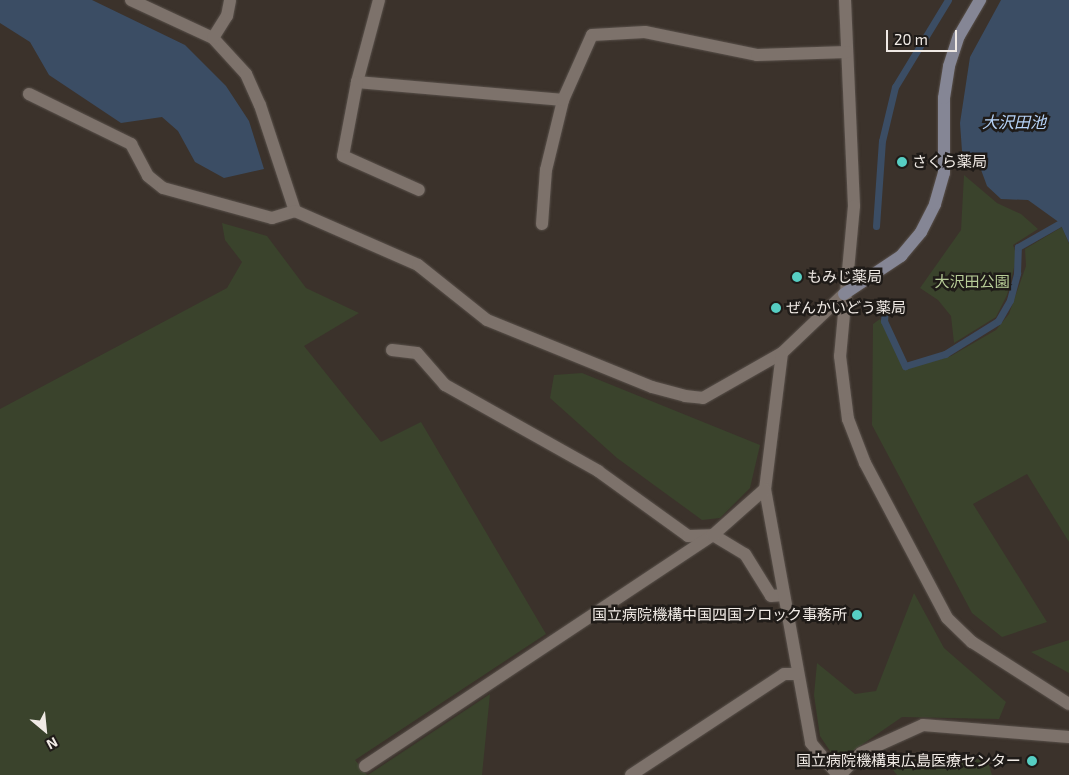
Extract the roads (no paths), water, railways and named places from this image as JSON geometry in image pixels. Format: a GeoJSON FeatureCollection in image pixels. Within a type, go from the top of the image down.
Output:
{"type":"FeatureCollection","features":[{"type":"Feature","properties":{"kind":"street"},"geometry":{"type":"LineString","coordinates":[[131,0],[213,38],[246,74],[260,105],[295,211]]}},
{"type":"Feature","properties":{"kind":"street"},"geometry":{"type":"LineString","coordinates":[[213,38],[227,16],[230,0]]}},
{"type":"Feature","properties":{"kind":"street"},"geometry":{"type":"LineString","coordinates":[[379,0],[357,82],[343,156],[419,190]]}},
{"type":"Feature","properties":{"kind":"street"},"geometry":{"type":"LineString","coordinates":[[845,0],[854,206],[844,294],[840,356],[848,419],[865,463],[947,618],[972,642],[1069,704]]}},
{"type":"Feature","properties":{"kind":"street"},"geometry":{"type":"LineString","coordinates":[[29,94],[132,144],[148,176],[163,188],[272,218],[295,211],[418,265],[487,320],[660,389],[703,398],[782,353],[844,294],[902,256],[921,232],[935,204],[944,173],[944,98],[948,66],[959,36],[980,0]]}},
{"type":"Feature","properties":{"kind":"street"},"geometry":{"type":"LineString","coordinates":[[542,224],[546,170],[563,100],[592,35],[645,32],[756,55],[847,52]]}},
{"type":"Feature","properties":{"kind":"street"},"geometry":{"type":"LineString","coordinates":[[357,82],[563,100]]}},
{"type":"Feature","properties":{"kind":"street"},"geometry":{"type":"LineString","coordinates":[[392,350],[417,354],[445,385],[598,470],[688,536],[712,535],[745,554],[771,596],[784,595]]}},
{"type":"Feature","properties":{"kind":"street"},"geometry":{"type":"LineString","coordinates":[[782,353],[765,490],[811,743],[839,775],[861,753],[923,725],[1069,737]]}},
{"type":"Feature","properties":{"kind":"street"},"geometry":{"type":"LineString","coordinates":[[365,766],[712,535],[765,490]]}},
{"type":"Feature","properties":{"kind":"street"},"geometry":{"type":"LineString","coordinates":[[631,775],[784,674],[798,674]]}},
{"type":"Feature","properties":{"kind":"water"},"geometry":{"type":"Polygon","coordinates":[[[0,0],[92,0],[185,45],[226,86],[249,121],[264,169],[224,178],[195,162],[178,131],[162,117],[121,123],[49,75],[30,42],[0,23],[0,0]]]}},
{"type":"Feature","properties":{"kind":"water","name":"大沢田池"},"geometry":{"type":"Polygon","coordinates":[[[1001,0],[1069,0],[1069,243],[1060,223],[1028,200],[1001,199],[987,186],[980,167],[962,151],[960,123],[970,57],[1001,0]]]}},
{"type":"Feature","properties":{"kind":"waterway"},"geometry":{"type":"LineString","coordinates":[[876,226],[882,141],[895,87],[948,0]]}},
{"type":"Feature","properties":{"kind":"waterway"},"geometry":{"type":"LineString","coordinates":[[885,304],[884,321],[905,366],[945,354],[998,321],[1010,300],[1017,273],[1018,247],[1060,223]]}},
{"type":"Feature","properties":{"kind":"place","name":"さくら薬局"},"geometry":{"type":"Point","coordinates":[902,162]}},
{"type":"Feature","properties":{"kind":"place","name":"もみじ薬局"},"geometry":{"type":"Point","coordinates":[797,277]}},
{"type":"Feature","properties":{"kind":"place","name":"ぜんかいどう薬局"},"geometry":{"type":"Point","coordinates":[776,308]}},
{"type":"Feature","properties":{"kind":"place","name":"国立病院機構中国四国ブロック事務所"},"geometry":{"type":"Point","coordinates":[857,615]}},
{"type":"Feature","properties":{"kind":"place","name":"国立病院機構東広島医療センター"},"geometry":{"type":"Point","coordinates":[1032,761]}},
{"type":"Feature","properties":{"kind":"park label","name":"大沢田公園"},"geometry":{"type":"Point","coordinates":[972,282]}}]}
